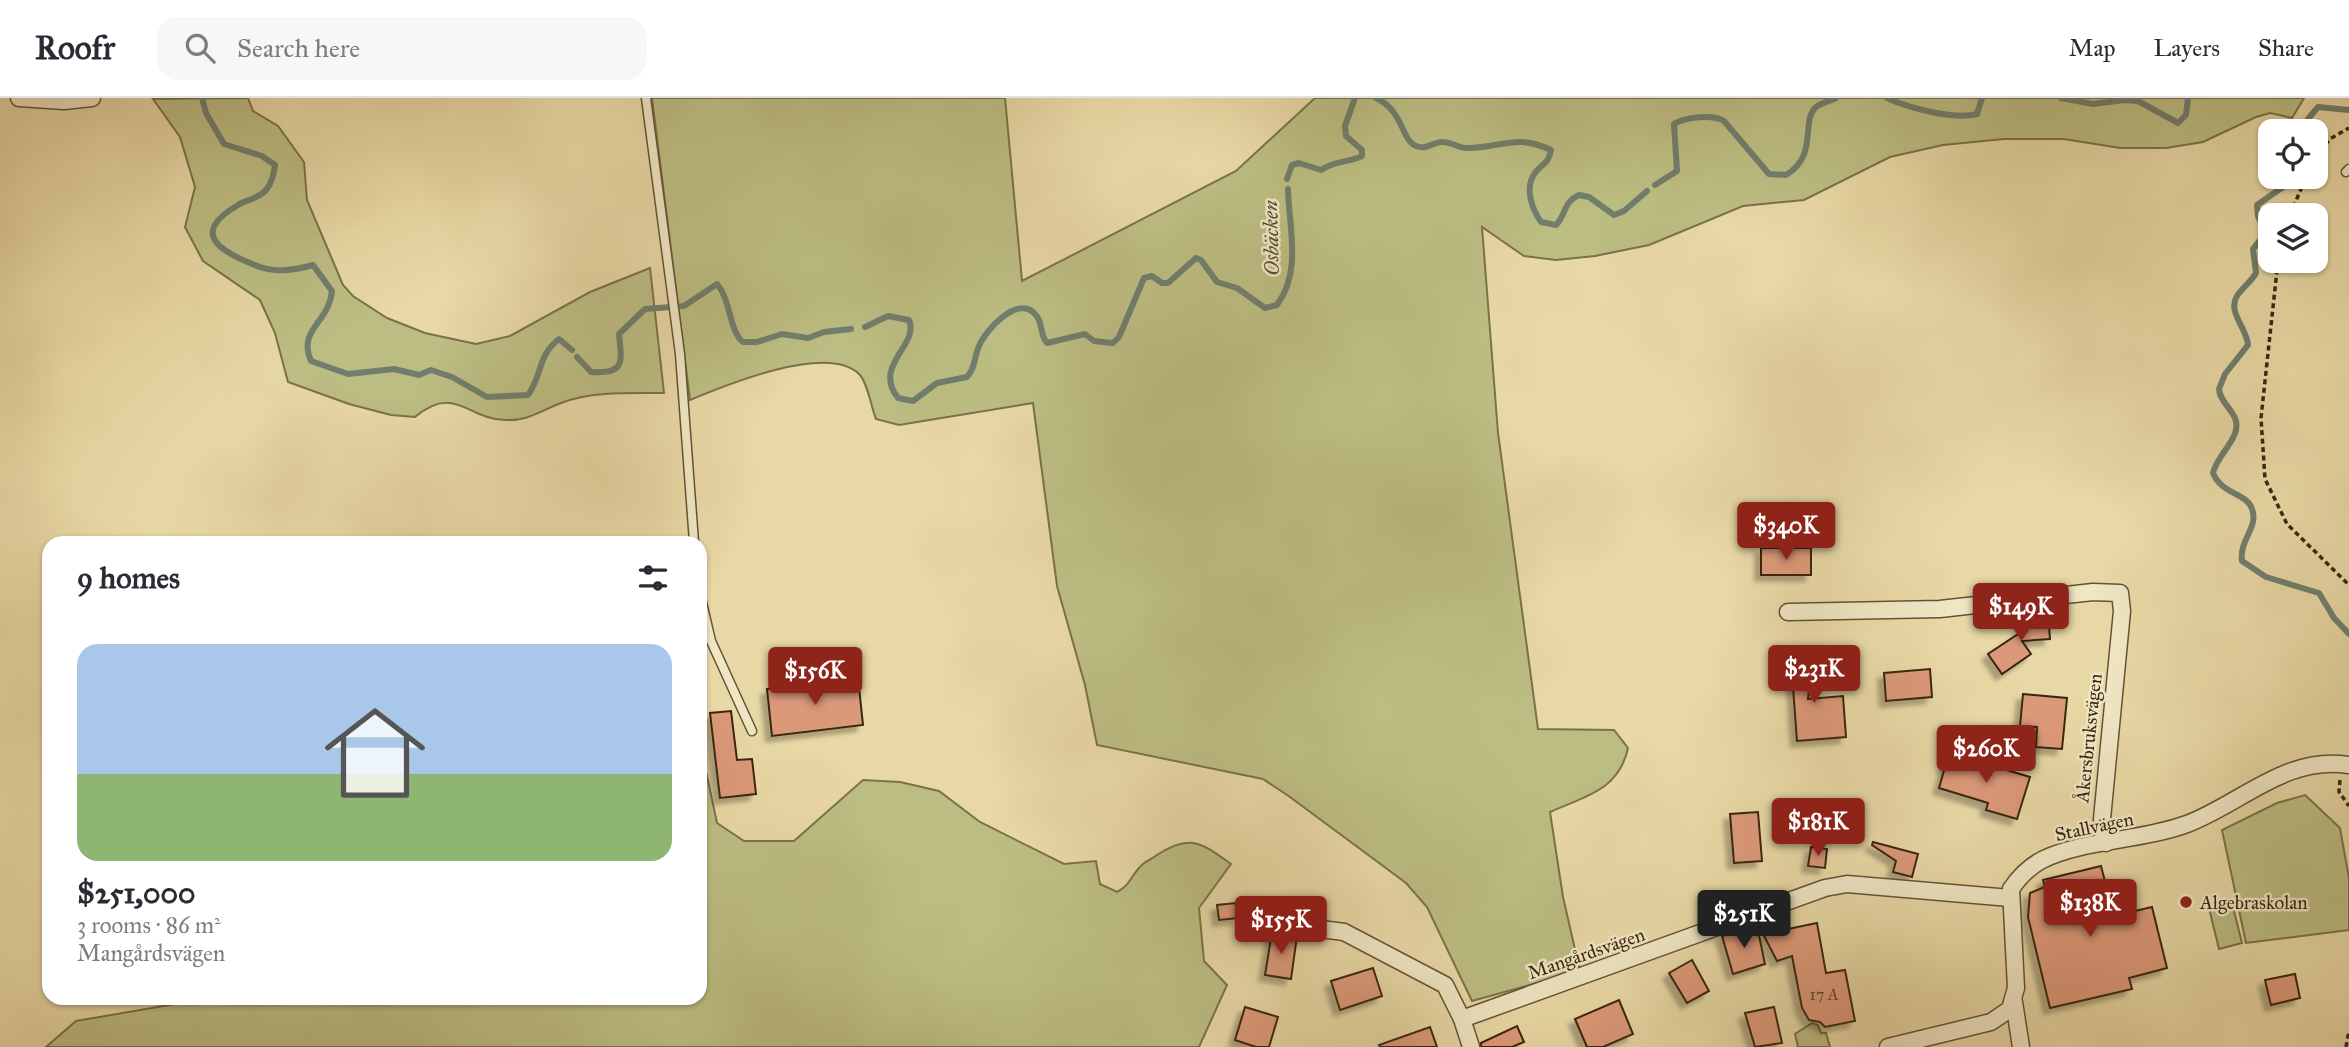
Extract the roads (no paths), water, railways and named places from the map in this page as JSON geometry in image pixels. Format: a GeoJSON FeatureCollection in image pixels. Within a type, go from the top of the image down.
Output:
{"type":"FeatureCollection","features":[{"type":"Feature","properties":{"kind":"street"},"geometry":{"type":"LineString","coordinates":[[19,98],[92,98]]}},
{"type":"Feature","properties":{"kind":"street","name":"Åkersbruksvägen"},"geometry":{"type":"LineString","coordinates":[[1788,612],[1940,609],[2093,592],[2120,593],[2122,611],[2102,819],[2106,843]]}},
{"type":"Feature","properties":{"kind":"street","name":"Stallvägen"},"geometry":{"type":"LineString","coordinates":[[2010,898],[2011,889],[2018,880],[2043,859],[2106,843],[2140,838],[2190,823],[2300,766],[2329,763],[2349,765]]}},
{"type":"Feature","properties":{"kind":"street","name":"Mangårdsvägen"},"geometry":{"type":"LineString","coordinates":[[1462,1018],[1836,885],[2010,898]]}},
{"type":"Feature","properties":{"kind":"street"},"geometry":{"type":"LineString","coordinates":[[2010,898],[2016,988],[2014,1002],[2021,1047]]}},
{"type":"Feature","properties":{"kind":"street"},"geometry":{"type":"LineString","coordinates":[[1306,927],[1344,932],[1445,985],[1462,1018],[1471,1047]]}},
{"type":"Feature","properties":{"kind":"street"},"geometry":{"type":"LineString","coordinates":[[1888,1047],[1991,1022],[2010,1009],[2014,1002]]}},
{"type":"Feature","properties":{"kind":"lane"},"geometry":{"type":"LineString","coordinates":[[646,98],[676,330],[693,536]]}},
{"type":"Feature","properties":{"kind":"lane"},"geometry":{"type":"LineString","coordinates":[[707,624],[711,641],[752,731]]}},
{"type":"Feature","properties":{"kind":"waterway","name":"Osbäcken"},"geometry":{"type":"LineString","coordinates":[[202,98],[206,113],[224,144],[262,156],[275,165],[266,190],[238,205],[215,226],[213,234],[216,242],[234,256],[266,269],[286,270],[313,265],[332,291],[330,302],[308,341],[311,361],[348,374],[394,369],[419,375],[431,370],[452,377],[487,397],[528,395],[552,345],[559,339],[572,350]]}},
{"type":"Feature","properties":{"kind":"waterway","name":"Osbäcken"},"geometry":{"type":"LineString","coordinates":[[1287,179],[1292,165],[1299,163],[1321,170],[1362,156],[1362,150],[1346,136],[1345,126],[1355,98]]}},
{"type":"Feature","properties":{"kind":"waterway","name":"Osbäcken"},"geometry":{"type":"LineString","coordinates":[[1376,98],[1392,110],[1407,138],[1416,146],[1444,142],[1467,148],[1518,142],[1551,150],[1549,158],[1535,173],[1530,185],[1532,205],[1541,222],[1556,225],[1570,201],[1579,195],[1589,197],[1614,215],[1624,211],[1647,191]]}},
{"type":"Feature","properties":{"kind":"waterway","name":"Osbäcken"},"geometry":{"type":"LineString","coordinates":[[1655,185],[1677,171],[1674,124],[1699,117],[1724,121],[1769,174],[1786,175],[1796,167],[1806,149],[1811,113],[1816,107],[1836,98]]}},
{"type":"Feature","properties":{"kind":"waterway","name":"Osbäcken"},"geometry":{"type":"LineString","coordinates":[[1887,98],[1907,106],[1956,115],[1977,114],[1982,98]]}},
{"type":"Feature","properties":{"kind":"waterway","name":"Osbäcken"},"geometry":{"type":"LineString","coordinates":[[2061,98],[2093,104],[2138,101],[2178,123],[2186,115],[2188,98]]}},
{"type":"Feature","properties":{"kind":"waterway"},"geometry":{"type":"LineString","coordinates":[[2308,119],[2318,107],[2349,110]]}},
{"type":"Feature","properties":{"kind":"waterway","name":"Osbäcken"},"geometry":{"type":"LineString","coordinates":[[865,327],[888,316],[909,320],[911,329],[908,338],[890,375],[891,386],[898,398],[913,401],[937,383],[967,377],[979,346],[988,332],[1002,317],[1019,309],[1034,313],[1047,343],[1085,334],[1094,341],[1113,343],[1119,337],[1144,278],[1152,276],[1162,283],[1168,283],[1196,258],[1201,260],[1217,282],[1237,288],[1265,308],[1277,305],[1285,292],[1292,264],[1288,189]]}},
{"type":"Feature","properties":{"kind":"waterway"},"geometry":{"type":"LineString","coordinates":[[2280,189],[2257,205],[2258,216],[2266,233],[2253,249],[2256,273],[2239,293],[2234,308],[2248,345],[2225,374],[2219,389],[2221,397],[2235,418],[2236,432],[2213,473],[2222,486],[2245,499],[2252,509],[2253,522],[2243,547],[2242,561],[2266,577],[2319,593],[2334,618],[2349,634]]}},
{"type":"Feature","properties":{"kind":"waterway","name":"Osbäcken"},"geometry":{"type":"LineString","coordinates":[[577,357],[591,372],[616,369],[621,352],[619,334],[645,309],[684,306],[717,284],[725,298],[735,331],[743,342],[757,342],[782,334],[808,338],[824,332],[851,329]]}},
{"type":"Feature","properties":{"kind":"place","name":"Algebraskolan"},"geometry":{"type":"Point","coordinates":[2186,902]}}]}
